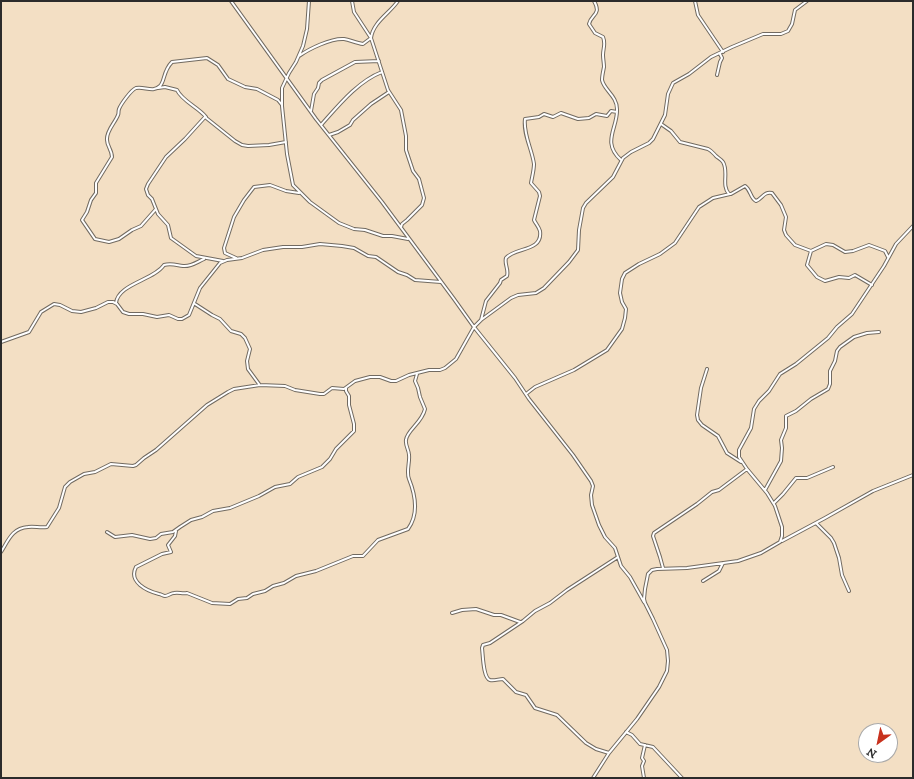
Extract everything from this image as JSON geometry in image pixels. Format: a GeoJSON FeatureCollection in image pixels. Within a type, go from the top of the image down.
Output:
{"type":"FeatureCollection","features":[{"type":"Feature","properties":{"kind":"street"},"geometry":{"type":"LineString","coordinates":[[231,1],[321,125],[401,228],[474,327],[515,378],[573,455],[592,483],[592,501],[598,522],[605,536],[615,548],[621,566],[630,577],[645,604],[667,650],[668,666],[665,676],[655,693],[636,721],[609,753],[593,778]]}},
{"type":"Feature","properties":{"kind":"street"},"geometry":{"type":"LineString","coordinates":[[308,1],[307,30],[303,46],[282,87],[282,105],[292,183],[300,194],[333,220],[350,227],[383,236],[409,239]]}},
{"type":"Feature","properties":{"kind":"street"},"geometry":{"type":"LineString","coordinates":[[352,1],[354,13],[371,38],[389,92],[402,110],[406,136],[406,150],[413,171],[419,180],[424,200],[422,205],[401,225],[401,228]]}},
{"type":"Feature","properties":{"kind":"street"},"geometry":{"type":"LineString","coordinates":[[298,56],[331,41],[346,40],[363,44],[371,38],[378,24],[398,1]]}},
{"type":"Feature","properties":{"kind":"street"},"geometry":{"type":"LineString","coordinates":[[594,1],[597,6],[596,12],[589,24],[595,33],[602,36],[604,40],[603,82],[606,89],[614,97],[617,107],[617,118],[612,132],[612,146],[617,156],[621,160]]}},
{"type":"Feature","properties":{"kind":"street"},"geometry":{"type":"LineString","coordinates":[[695,1],[698,15],[723,52]]}},
{"type":"Feature","properties":{"kind":"street"},"geometry":{"type":"LineString","coordinates":[[1,552],[11,535],[16,530],[26,527],[47,527],[59,506],[64,489],[70,482],[84,474],[95,472],[112,464],[136,465],[156,450],[209,403],[232,390],[260,385],[285,386],[297,391],[324,394],[332,388],[342,390],[355,381],[370,377],[381,378],[393,382],[417,373],[431,370],[441,370],[452,364],[460,353],[474,327],[481,320],[511,298],[518,295],[539,291],[547,285],[569,262],[578,249],[579,230],[585,205],[613,177],[621,160],[631,152],[651,141],[666,112],[668,94],[673,83],[689,74],[711,58],[723,52],[763,34],[780,34],[788,31],[792,24],[795,10],[807,1]]}},
{"type":"Feature","properties":{"kind":"street"},"geometry":{"type":"LineString","coordinates":[[717,75],[722,58],[720,54]]}},
{"type":"Feature","properties":{"kind":"street"},"geometry":{"type":"LineString","coordinates":[[158,88],[162,84],[165,72],[172,62],[205,58],[218,65],[228,79],[245,87],[257,89],[279,101],[282,105]]}},
{"type":"Feature","properties":{"kind":"street"},"geometry":{"type":"LineString","coordinates":[[311,111],[314,93],[318,88],[318,83],[322,80],[354,62],[379,61]]}},
{"type":"Feature","properties":{"kind":"street"},"geometry":{"type":"LineString","coordinates":[[321,125],[341,102],[362,83],[382,72]]}},
{"type":"Feature","properties":{"kind":"street"},"geometry":{"type":"LineString","coordinates":[[162,84],[165,87]]}},
{"type":"Feature","properties":{"kind":"street"},"geometry":{"type":"LineString","coordinates":[[156,209],[141,226],[132,229],[119,239],[109,242],[95,239],[82,220],[96,194],[96,183],[112,157],[111,148],[107,144],[107,139],[120,107],[134,90],[138,88],[151,89],[165,87],[177,90],[179,95],[198,109],[232,139],[242,145],[269,146],[286,142]]}},
{"type":"Feature","properties":{"kind":"street"},"geometry":{"type":"LineString","coordinates":[[329,135],[338,132],[349,125],[372,104],[389,92]]}},
{"type":"Feature","properties":{"kind":"street"},"geometry":{"type":"LineString","coordinates":[[481,320],[486,301],[501,280],[507,276],[508,271],[505,261],[506,258],[514,252],[532,247],[540,236],[539,229],[534,220],[540,196],[539,192],[531,183],[534,163],[525,127],[525,119],[539,117],[544,114],[552,118],[560,113],[579,119],[589,118],[595,114],[607,116],[611,111],[617,112]]}},
{"type":"Feature","properties":{"kind":"street"},"geometry":{"type":"LineString","coordinates":[[206,117],[186,139],[166,157],[146,189],[158,214],[168,224],[171,238],[194,255],[223,262],[263,250],[283,247],[302,247],[320,244],[337,245],[352,248],[368,256],[376,257],[398,272],[415,280],[441,282]]}},
{"type":"Feature","properties":{"kind":"street"},"geometry":{"type":"LineString","coordinates":[[660,124],[672,131],[681,143],[708,150],[715,154],[723,162],[726,178],[725,186],[731,194]]}},
{"type":"Feature","properties":{"kind":"street"},"geometry":{"type":"LineString","coordinates":[[237,259],[225,253],[224,248],[234,217],[242,203],[254,188],[256,186],[270,185],[289,192],[300,194]]}},
{"type":"Feature","properties":{"kind":"street"},"geometry":{"type":"LineString","coordinates":[[526,394],[535,388],[574,370],[607,350],[622,329],[625,318],[626,309],[620,293],[624,273],[638,264],[660,254],[675,243],[699,207],[713,198],[731,194],[744,186],[748,188],[753,199],[756,201],[766,194],[772,193],[781,205],[786,218],[784,230],[786,235],[795,245],[811,251]]}},
{"type":"Feature","properties":{"kind":"street"},"geometry":{"type":"LineString","coordinates":[[780,541],[782,536],[782,527],[774,503],[765,490],[746,469],[739,457],[739,450],[751,428],[754,411],[759,401],[769,391],[780,374],[793,366],[828,338],[837,327],[852,314],[901,238],[913,226]]}},
{"type":"Feature","properties":{"kind":"street"},"geometry":{"type":"LineString","coordinates":[[872,285],[855,275],[849,278],[841,277],[823,281],[810,270],[807,265],[811,251],[826,244],[832,245],[845,252],[853,251],[869,245],[886,252],[892,252]]}},
{"type":"Feature","properties":{"kind":"street"},"geometry":{"type":"LineString","coordinates":[[886,252],[888,256],[887,261]]}},
{"type":"Feature","properties":{"kind":"street"},"geometry":{"type":"LineString","coordinates":[[116,303],[117,298],[121,293],[136,283],[160,271],[164,265],[170,264],[185,266],[195,264],[205,258]]}},
{"type":"Feature","properties":{"kind":"street"},"geometry":{"type":"LineString","coordinates":[[1,342],[29,332],[41,312],[52,304],[60,305],[72,311],[81,312],[98,308],[109,302],[116,303],[123,312],[130,314],[143,314],[157,317],[169,315],[180,319],[188,316],[204,282],[223,262]]}},
{"type":"Feature","properties":{"kind":"street"},"geometry":{"type":"LineString","coordinates":[[194,304],[220,319],[231,331],[241,334],[245,338],[250,349],[247,360],[248,369],[260,385]]}},
{"type":"Feature","properties":{"kind":"street"},"geometry":{"type":"LineString","coordinates":[[191,310],[199,307]]}},
{"type":"Feature","properties":{"kind":"street"},"geometry":{"type":"LineString","coordinates":[[765,490],[780,461],[782,448],[781,440],[786,429],[786,416],[796,412],[811,399],[828,390],[830,384],[830,371],[835,361],[837,351],[840,347],[854,337],[867,333],[879,332]]}},
{"type":"Feature","properties":{"kind":"street"},"geometry":{"type":"LineString","coordinates":[[707,368],[701,388],[697,415],[698,420],[702,425],[718,436],[727,453],[742,462]]}},
{"type":"Feature","properties":{"kind":"street"},"geometry":{"type":"LineString","coordinates":[[346,388],[349,396],[349,405],[354,424],[354,431],[336,449],[324,466],[298,477],[290,484],[275,487],[239,505],[216,510],[180,526],[168,545],[171,552],[162,554],[136,567],[134,575],[140,586],[149,591],[165,596],[174,593],[187,593],[212,603],[228,604],[238,599],[250,597],[253,594],[265,591],[296,576],[316,571],[353,556],[363,556],[378,540],[408,529],[413,519],[415,510],[412,483],[408,478],[409,455],[406,439],[410,431],[420,420],[425,409],[414,380],[417,373]]}},
{"type":"Feature","properties":{"kind":"street"},"geometry":{"type":"LineString","coordinates":[[774,503],[796,478],[807,478],[833,467]]}},
{"type":"Feature","properties":{"kind":"street"},"geometry":{"type":"LineString","coordinates":[[663,568],[653,536],[654,533],[712,492],[719,490],[746,469]]}},
{"type":"Feature","properties":{"kind":"street"},"geometry":{"type":"LineString","coordinates":[[645,604],[644,592],[649,573],[652,570],[723,563],[755,556],[873,491],[913,475]]}},
{"type":"Feature","properties":{"kind":"street"},"geometry":{"type":"LineString","coordinates":[[816,523],[834,543],[839,558],[842,575],[849,591]]}},
{"type":"Feature","properties":{"kind":"street"},"geometry":{"type":"LineString","coordinates":[[107,532],[115,537],[132,535],[152,539],[157,538],[161,534],[176,531]]}},
{"type":"Feature","properties":{"kind":"street"},"geometry":{"type":"LineString","coordinates":[[609,753],[596,749],[586,743],[557,715],[535,708],[526,695],[517,692],[503,680],[491,680],[487,677],[484,670],[482,647],[618,557]]}},
{"type":"Feature","properties":{"kind":"street"},"geometry":{"type":"LineString","coordinates":[[704,581],[719,571],[723,563]]}},
{"type":"Feature","properties":{"kind":"street"},"geometry":{"type":"LineString","coordinates":[[452,613],[462,610],[476,609],[520,622]]}},
{"type":"Feature","properties":{"kind":"street"},"geometry":{"type":"LineString","coordinates":[[626,732],[632,735],[640,744],[651,745],[655,748],[682,778]]}},
{"type":"Feature","properties":{"kind":"street"},"geometry":{"type":"LineString","coordinates":[[644,778],[642,766],[644,761],[642,758],[645,745]]}}]}
